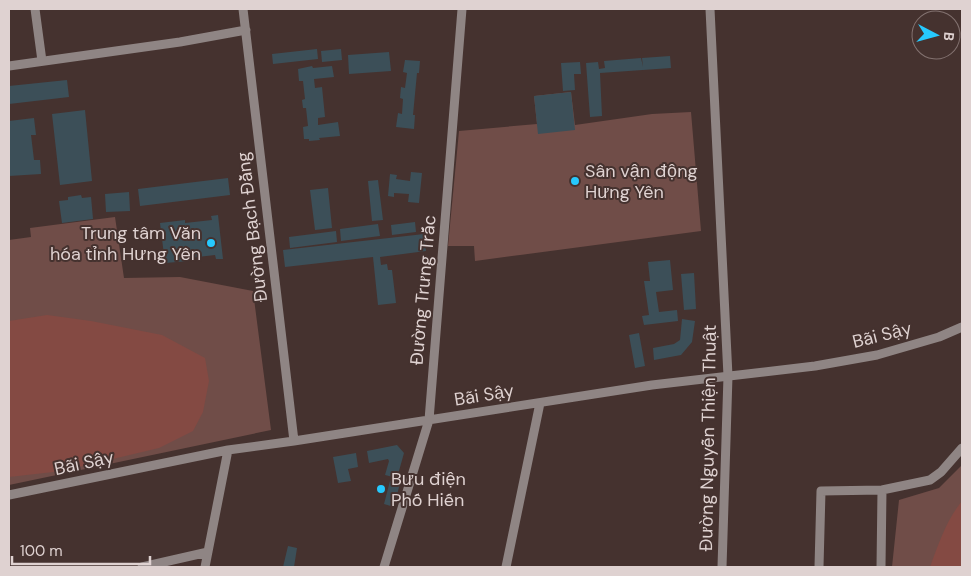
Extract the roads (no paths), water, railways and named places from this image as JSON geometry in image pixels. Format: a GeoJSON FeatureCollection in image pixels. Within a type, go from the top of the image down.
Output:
{"type":"FeatureCollection","features":[{"type":"Feature","properties":{"kind":"street"},"geometry":{"type":"LineString","coordinates":[[35,9],[42,61]]}},
{"type":"Feature","properties":{"kind":"street","name":"Đường Bạch Đằng"},"geometry":{"type":"LineString","coordinates":[[243,9],[294,441]]}},
{"type":"Feature","properties":{"kind":"street","name":"Đường Trưng Trắc"},"geometry":{"type":"LineString","coordinates":[[384,567],[429,420],[462,9]]}},
{"type":"Feature","properties":{"kind":"street","name":"Đường Nguyễn Thiện Thuật"},"geometry":{"type":"LineString","coordinates":[[710,9],[728,376],[722,567]]}},
{"type":"Feature","properties":{"kind":"street"},"geometry":{"type":"LineString","coordinates":[[9,66],[180,42],[246,30]]}},
{"type":"Feature","properties":{"kind":"street","name":"Bãi Sậy"},"geometry":{"type":"LineString","coordinates":[[9,495],[228,450],[652,385],[815,366],[877,355],[940,337],[962,327]]}},
{"type":"Feature","properties":{"kind":"street"},"geometry":{"type":"LineString","coordinates":[[506,567],[540,403]]}},
{"type":"Feature","properties":{"kind":"street"},"geometry":{"type":"LineString","coordinates":[[818,567],[821,491],[882,490],[930,480],[942,472],[962,448]]}},
{"type":"Feature","properties":{"kind":"street"},"geometry":{"type":"LineString","coordinates":[[205,567],[228,450]]}},
{"type":"Feature","properties":{"kind":"street"},"geometry":{"type":"LineString","coordinates":[[881,567],[882,490]]}},
{"type":"Feature","properties":{"kind":"street"},"geometry":{"type":"LineString","coordinates":[[142,567],[208,552]]}},
{"type":"Feature","properties":{"kind":"place","name":"Sân vận động Hưng Yên"},"geometry":{"type":"Point","coordinates":[575,181]}},
{"type":"Feature","properties":{"kind":"place","name":"Trung tâm Văn hóa tỉnh Hưng Yên"},"geometry":{"type":"Point","coordinates":[211,243]}},
{"type":"Feature","properties":{"kind":"place","name":"Bưu điện Phố Hiến"},"geometry":{"type":"Point","coordinates":[381,489]}}]}
